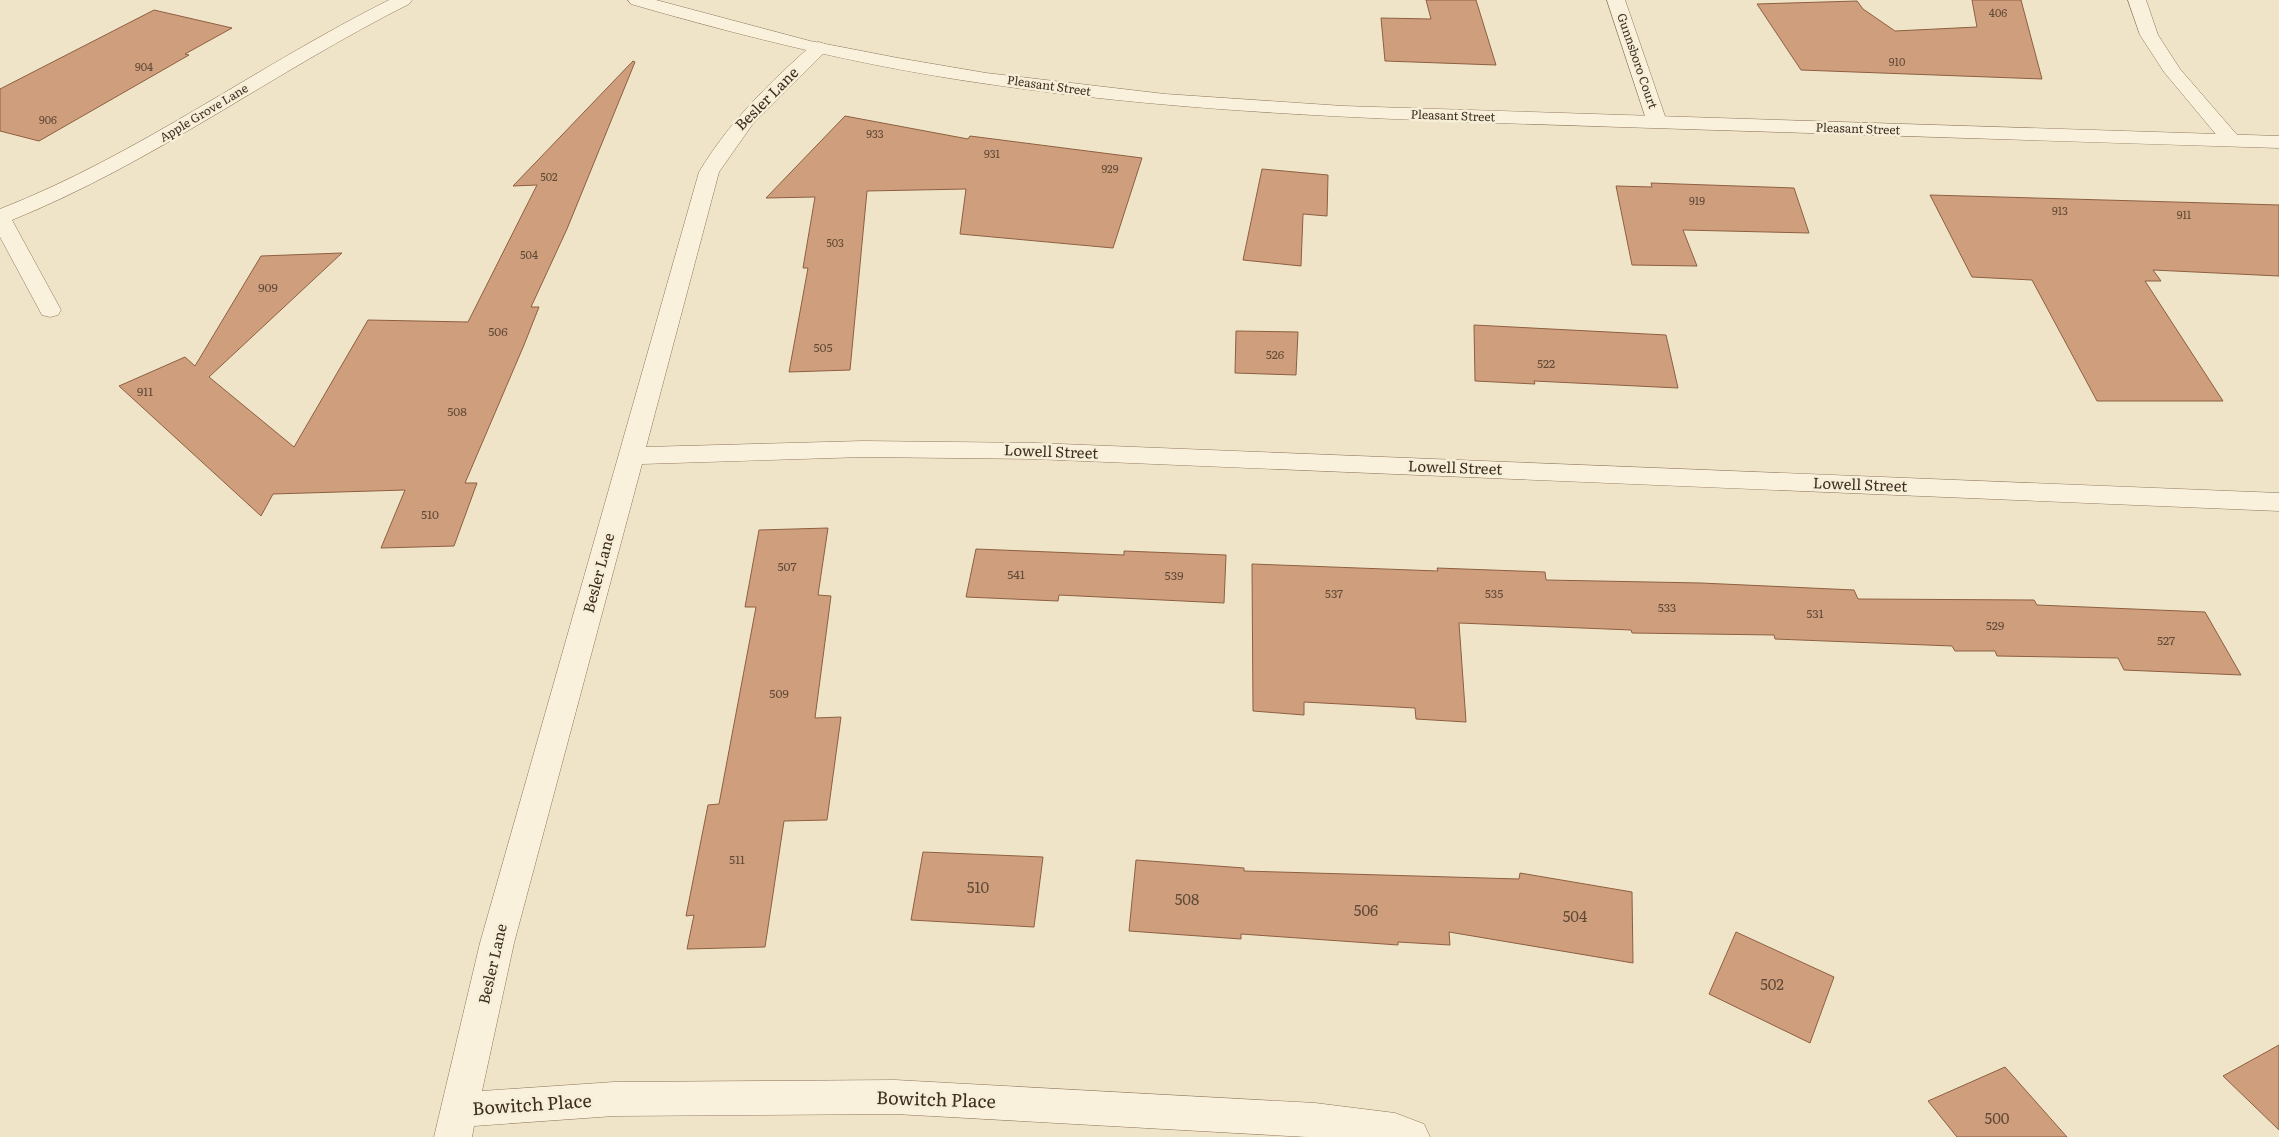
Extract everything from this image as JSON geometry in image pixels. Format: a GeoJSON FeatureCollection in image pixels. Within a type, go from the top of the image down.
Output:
{"type":"FeatureCollection","features":[{"type":"Feature","properties":{"kind":"street","name":"Apple Grove Lane"},"geometry":{"type":"LineString","coordinates":[[50,310],[0,217],[64,192],[106,171],[307,51],[367,17],[403,0]]}},
{"type":"Feature","properties":{"kind":"street","name":"Pleasant Street"},"geometry":{"type":"LineString","coordinates":[[637,0],[819,48],[945,71],[1068,89],[1202,103],[1343,112],[2279,142]]}},
{"type":"Feature","properties":{"kind":"street","name":"Gunnsboro Court"},"geometry":{"type":"LineString","coordinates":[[1616,0],[1657,122]]}},
{"type":"Feature","properties":{"kind":"street"},"geometry":{"type":"LineString","coordinates":[[2137,0],[2150,35],[2173,72],[2231,140]]}},
{"type":"Feature","properties":{"kind":"street","name":"Besler Lane"},"geometry":{"type":"LineString","coordinates":[[456,1124],[497,943],[709,172],[722,148],[745,118],[819,48]]}},
{"type":"Feature","properties":{"kind":"street","name":"Lowell Street"},"geometry":{"type":"LineString","coordinates":[[632,456],[853,449],[1035,451],[2279,502]]}},
{"type":"Feature","properties":{"kind":"street","name":"Bowitch Place"},"geometry":{"type":"LineString","coordinates":[[456,1124],[614,1099],[895,1097],[1315,1120],[1395,1132],[1411,1137]]}},
{"type":"Feature","properties":{"kind":"building"},"geometry":{"type":"Polygon","coordinates":[[[1426,0],[1476,0],[1496,65],[1385,61],[1381,18],[1431,19],[1426,0]]]}},
{"type":"Feature","properties":{"kind":"building"},"geometry":{"type":"Polygon","coordinates":[[[1972,0],[2021,0],[2042,79],[1801,70],[1757,4],[1857,1],[1863,9],[1895,31],[1977,27],[1972,0]]]}},
{"type":"Feature","properties":{"kind":"building"},"geometry":{"type":"Polygon","coordinates":[[[154,10],[232,28],[185,54],[189,55],[39,141],[0,131],[0,89],[154,10]]]}},
{"type":"Feature","properties":{"kind":"building"},"geometry":{"type":"Polygon","coordinates":[[[633,61],[635,62],[567,229],[531,307],[539,307],[465,483],[477,483],[454,546],[381,548],[405,490],[273,494],[261,516],[119,386],[185,357],[195,366],[261,256],[342,253],[209,377],[294,447],[368,320],[468,322],[537,185],[513,186],[633,61]]]}},
{"type":"Feature","properties":{"kind":"building"},"geometry":{"type":"Polygon","coordinates":[[[845,116],[968,139],[970,136],[1142,158],[1113,248],[960,234],[966,189],[867,191],[850,370],[789,372],[808,268],[803,268],[815,197],[766,198],[845,116]]]}},
{"type":"Feature","properties":{"kind":"building"},"geometry":{"type":"Polygon","coordinates":[[[1262,169],[1328,175],[1327,216],[1303,214],[1301,266],[1243,260],[1262,169]]]}},
{"type":"Feature","properties":{"kind":"building"},"geometry":{"type":"Polygon","coordinates":[[[1651,183],[1794,188],[1809,233],[1683,230],[1697,266],[1632,265],[1616,186],[1652,187],[1651,183]]]}},
{"type":"Feature","properties":{"kind":"building"},"geometry":{"type":"Polygon","coordinates":[[[1930,195],[2279,205],[2279,276],[2153,270],[2161,281],[2145,281],[2223,401],[2097,401],[2032,280],[1972,277],[1930,195]]]}},
{"type":"Feature","properties":{"kind":"building"},"geometry":{"type":"Polygon","coordinates":[[[1474,325],[1666,335],[1678,388],[1534,381],[1535,384],[1475,381],[1474,325]]]}},
{"type":"Feature","properties":{"kind":"building"},"geometry":{"type":"Polygon","coordinates":[[[1236,331],[1298,332],[1296,375],[1235,373],[1236,331]]]}},
{"type":"Feature","properties":{"kind":"building"},"geometry":{"type":"Polygon","coordinates":[[[828,528],[818,595],[831,596],[815,718],[841,717],[827,820],[784,821],[765,947],[687,949],[694,915],[686,916],[708,805],[719,804],[756,607],[745,607],[759,530],[828,528]]]}},
{"type":"Feature","properties":{"kind":"building"},"geometry":{"type":"Polygon","coordinates":[[[976,549],[1124,555],[1124,551],[1226,555],[1224,603],[1059,595],[1058,601],[966,597],[976,549]]]}},
{"type":"Feature","properties":{"kind":"building"},"geometry":{"type":"Polygon","coordinates":[[[1252,564],[1438,571],[1437,568],[1545,572],[1546,580],[1701,583],[1854,590],[1858,599],[2034,600],[2037,605],[2205,612],[2241,675],[2124,670],[2118,658],[1997,656],[1995,651],[1955,651],[1952,646],[1775,639],[1774,635],[1632,633],[1631,630],[1459,623],[1466,722],[1416,719],[1415,708],[1304,702],[1304,715],[1253,711],[1252,564]]]}},
{"type":"Feature","properties":{"kind":"building"},"geometry":{"type":"Polygon","coordinates":[[[923,852],[1043,857],[1034,927],[911,920],[923,852]]]}},
{"type":"Feature","properties":{"kind":"building"},"geometry":{"type":"Polygon","coordinates":[[[1136,860],[1244,868],[1244,871],[1519,879],[1520,873],[1632,892],[1633,963],[1449,932],[1450,945],[1398,942],[1398,945],[1241,934],[1241,939],[1129,931],[1136,860]]]}},
{"type":"Feature","properties":{"kind":"building"},"geometry":{"type":"Polygon","coordinates":[[[1736,932],[1834,977],[1810,1043],[1709,994],[1736,932]]]}},
{"type":"Feature","properties":{"kind":"building"},"geometry":{"type":"Polygon","coordinates":[[[2279,1045],[2279,1130],[2223,1076],[2279,1045]]]}},
{"type":"Feature","properties":{"kind":"building"},"geometry":{"type":"Polygon","coordinates":[[[2005,1067],[2067,1137],[1957,1137],[1928,1101],[2005,1067]]]}}]}
